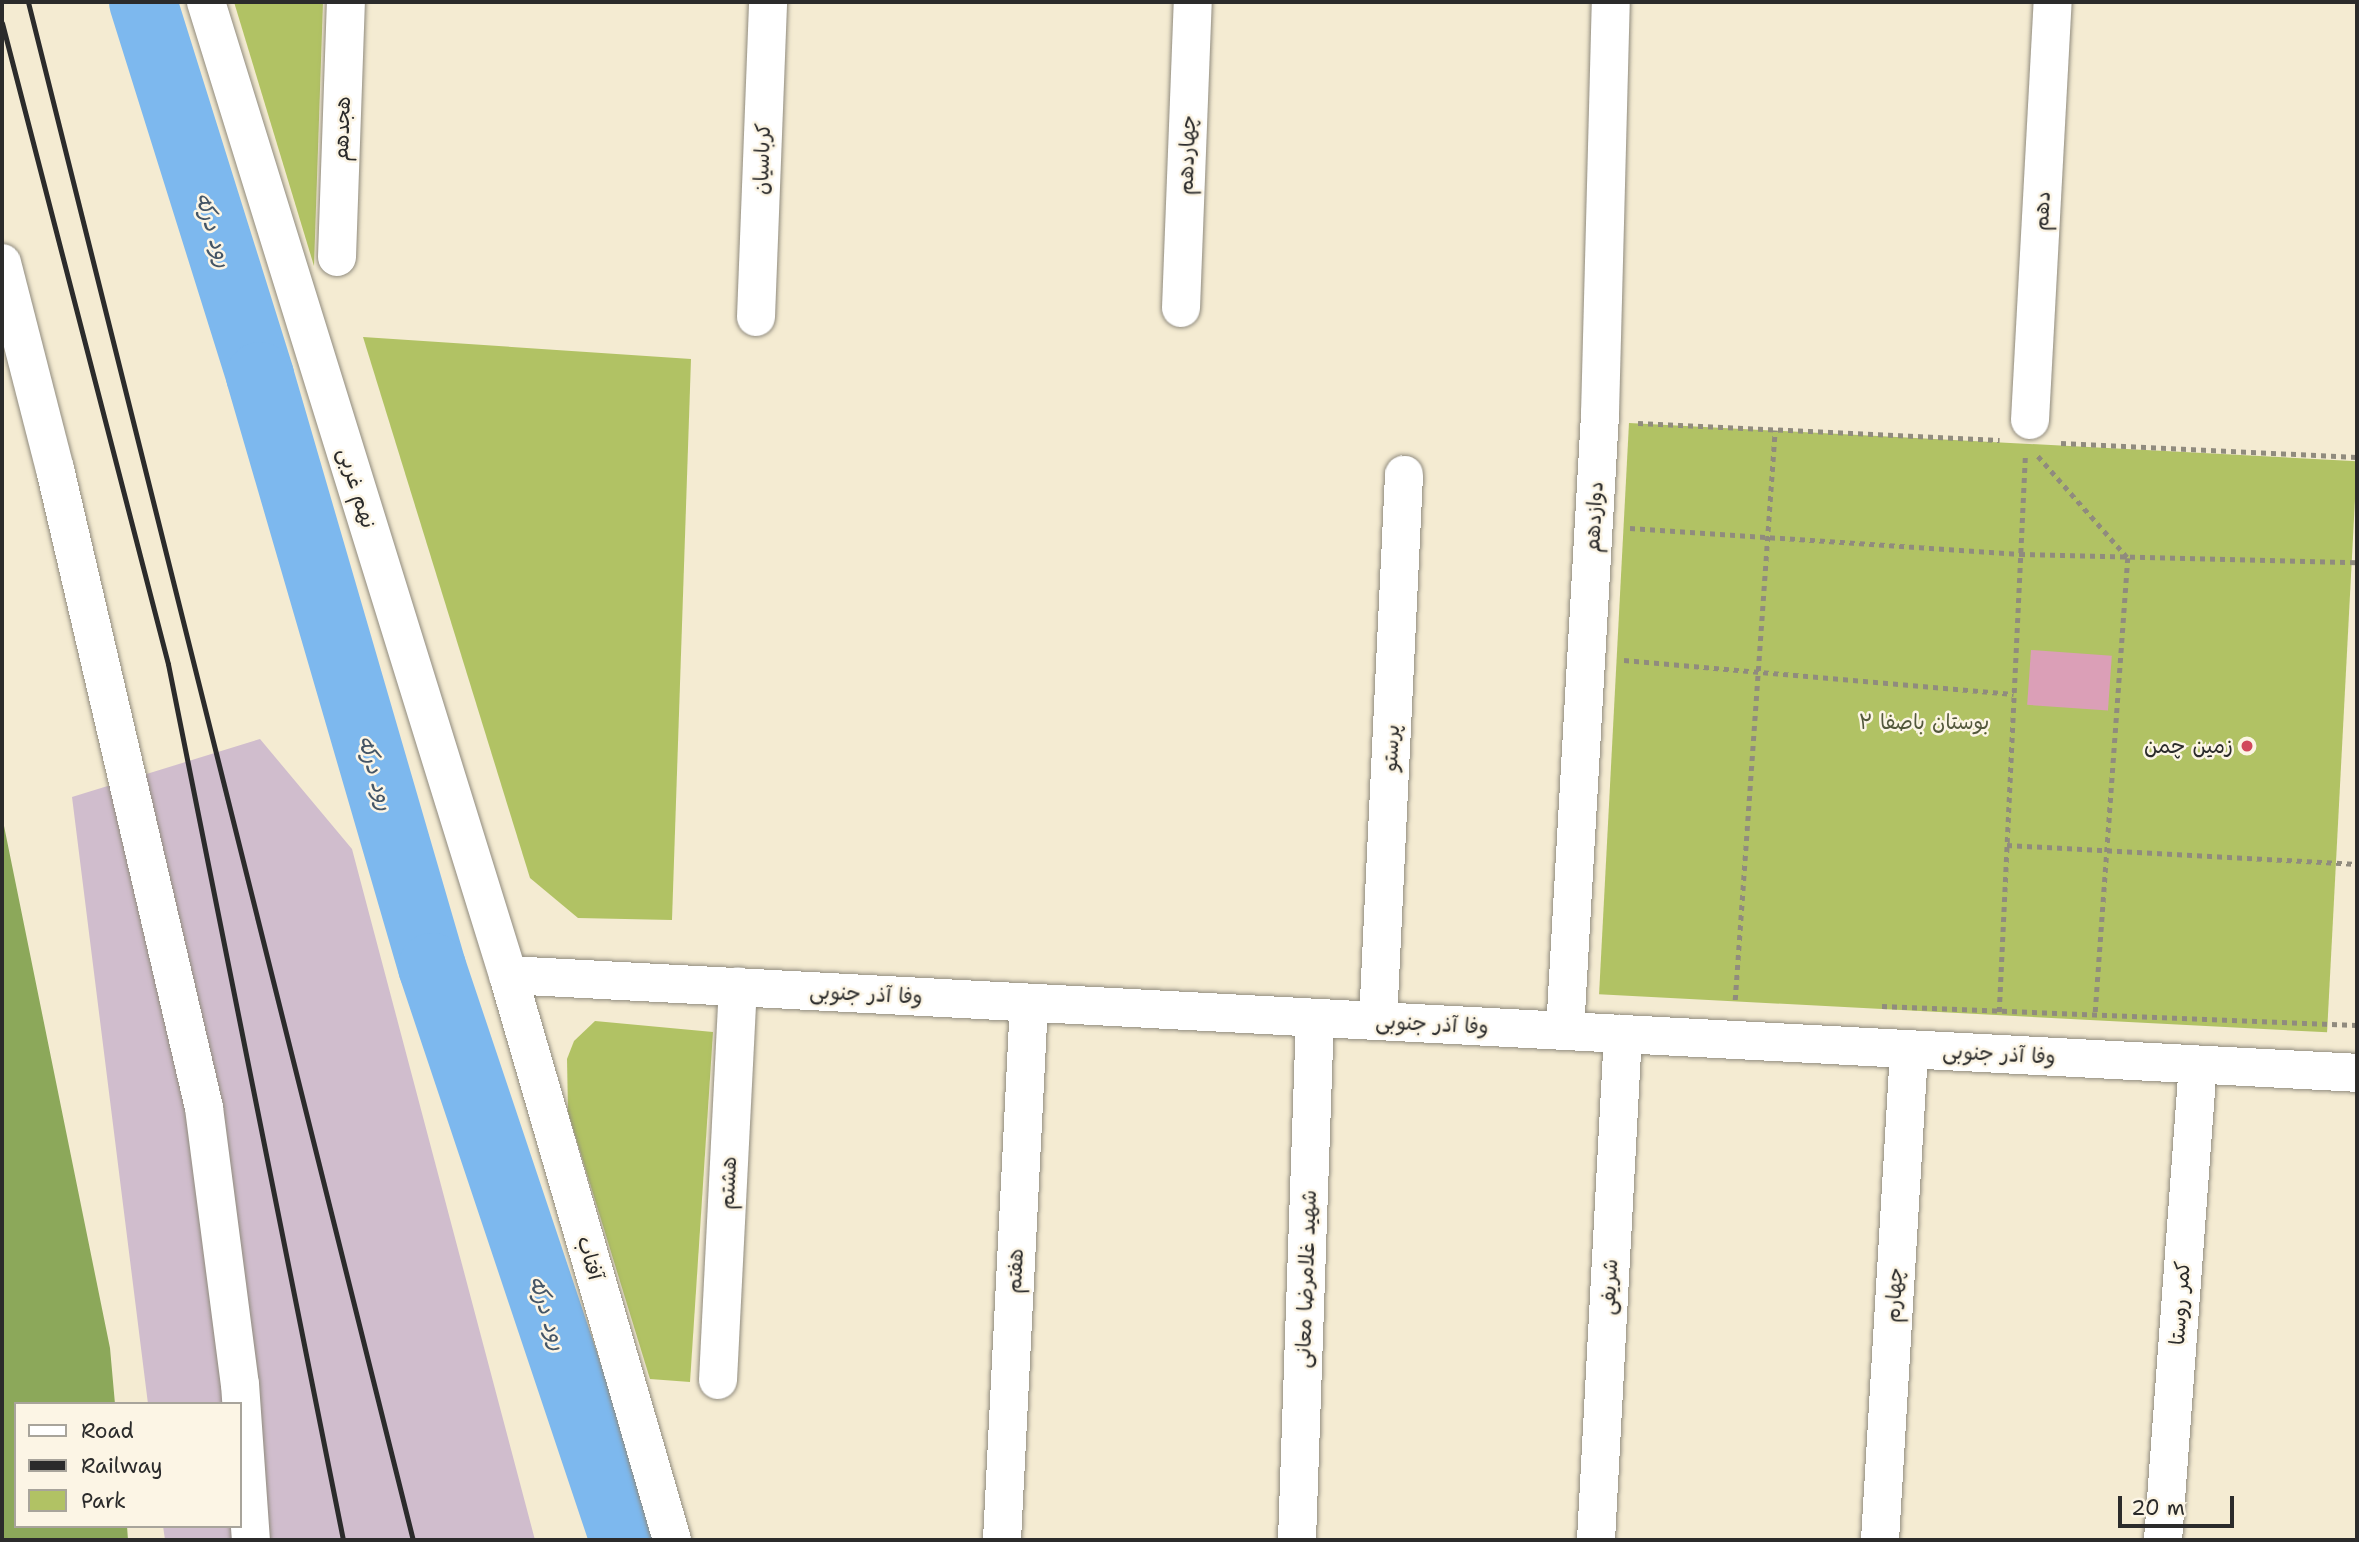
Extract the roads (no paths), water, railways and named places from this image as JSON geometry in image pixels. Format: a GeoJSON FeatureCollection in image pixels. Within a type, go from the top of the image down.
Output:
{"type":"FeatureCollection","features":[{"type":"Feature","properties":{"kind":"street","name":"نهم غربی"},"geometry":{"type":"LineString","coordinates":[[206,2],[508,975]]}},
{"type":"Feature","properties":{"kind":"street","name":"هجدهم"},"geometry":{"type":"LineString","coordinates":[[337,257],[346,2]]}},
{"type":"Feature","properties":{"kind":"street","name":"کرباسیان"},"geometry":{"type":"LineString","coordinates":[[755,317],[768,2]]}},
{"type":"Feature","properties":{"kind":"street","name":"چهاردهم"},"geometry":{"type":"LineString","coordinates":[[1181,309],[1193,2]]}},
{"type":"Feature","properties":{"kind":"street","name":"دوازدهم"},"geometry":{"type":"LineString","coordinates":[[1564,1031],[1600,414],[1612,2]]}},
{"type":"Feature","properties":{"kind":"street","name":"دهم"},"geometry":{"type":"LineString","coordinates":[[2031,442],[2053,2]]}},
{"type":"Feature","properties":{"kind":"street"},"geometry":{"type":"LineString","coordinates":[[2,263],[55,469],[204,1108],[241,1402]]}},
{"type":"Feature","properties":{"kind":"street","name":"پرستو"},"geometry":{"type":"LineString","coordinates":[[1377,1021],[1404,475]]}},
{"type":"Feature","properties":{"kind":"street","name":"وفا آذر جنوبی"},"geometry":{"type":"LineString","coordinates":[[508,975],[2357,1073]]}},
{"type":"Feature","properties":{"kind":"street","name":"آفتاب"},"geometry":{"type":"LineString","coordinates":[[508,975],[672,1540]]}},
{"type":"Feature","properties":{"kind":"street","name":"هشتم"},"geometry":{"type":"LineString","coordinates":[[718,1380],[738,987]]}},
{"type":"Feature","properties":{"kind":"street","name":"هفتم"},"geometry":{"type":"LineString","coordinates":[[1002,1540],[1029,1003]]}},
{"type":"Feature","properties":{"kind":"street","name":"شهید غلامرضا معانی"},"geometry":{"type":"LineString","coordinates":[[1297,1540],[1315,1018]]}},
{"type":"Feature","properties":{"kind":"street","name":"شریفی"},"geometry":{"type":"LineString","coordinates":[[1596,1540],[1623,1034]]}},
{"type":"Feature","properties":{"kind":"street","name":"چهارم"},"geometry":{"type":"LineString","coordinates":[[1880,1540],[1909,1049]]}},
{"type":"Feature","properties":{"kind":"street","name":"کمر روستا"},"geometry":{"type":"LineString","coordinates":[[2163,1540],[2198,1065]]}},
{"type":"Feature","properties":{"kind":"street"},"geometry":{"type":"LineString","coordinates":[[242,1412],[251,1540]]}},
{"type":"Feature","properties":{"kind":"waterway","name":"رود درکه"},"geometry":{"type":"LineString","coordinates":[[143,2],[260,376],[432,967],[624,1540]]}},
{"type":"Feature","properties":{"kind":"railway"},"geometry":{"type":"LineString","coordinates":[[28,2],[413,1540]]}},
{"type":"Feature","properties":{"kind":"railway"},"geometry":{"type":"LineString","coordinates":[[2,23],[168,664],[343,1540]]}},
{"type":"Feature","properties":{"kind":"place","name":"زمین چمن"},"geometry":{"type":"Point","coordinates":[2247,746]}},
{"type":"Feature","properties":{"kind":"park label","name":"بوستان باصفا ۲"},"geometry":{"type":"Point","coordinates":[1924,722]}}]}
